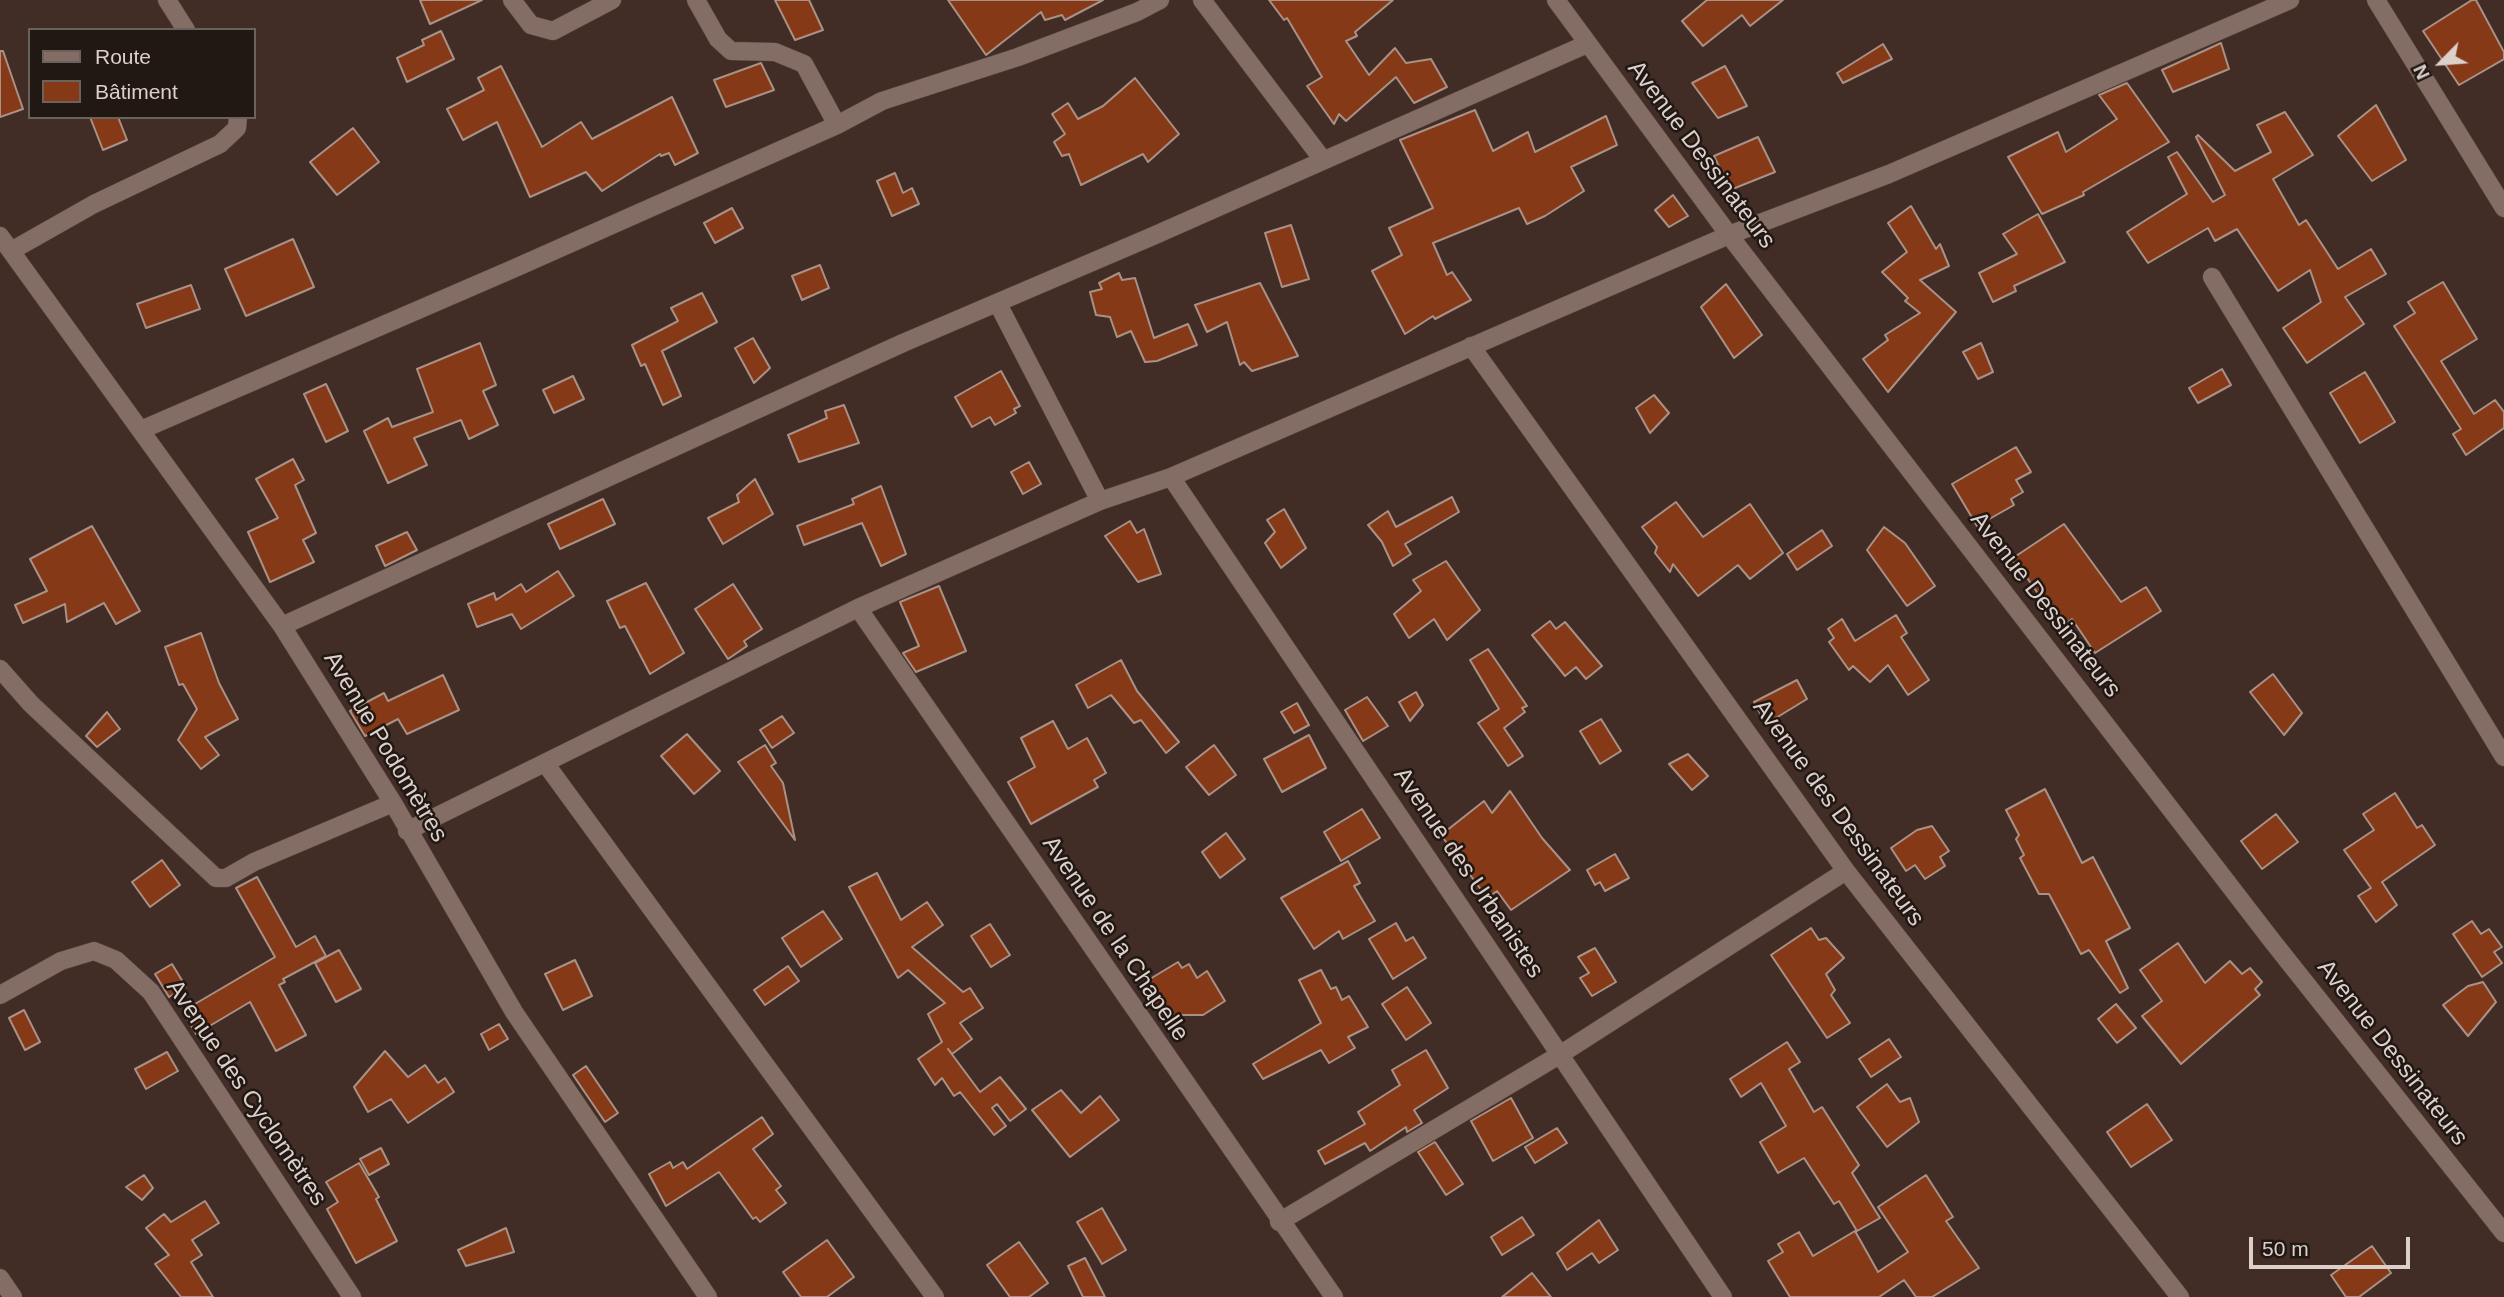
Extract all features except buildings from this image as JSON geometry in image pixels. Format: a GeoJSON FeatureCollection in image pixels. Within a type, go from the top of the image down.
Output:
{"type":"FeatureCollection","features":[{"type":"Feature","properties":{"kind":"street"},"geometry":{"type":"LineString","coordinates":[[167,0],[185,28]]}},
{"type":"Feature","properties":{"kind":"street"},"geometry":{"type":"LineString","coordinates":[[512,0],[531,24],[553,31],[612,0]]}},
{"type":"Feature","properties":{"kind":"street"},"geometry":{"type":"LineString","coordinates":[[696,0],[718,39],[731,51],[775,52],[804,64],[837,125]]}},
{"type":"Feature","properties":{"kind":"street"},"geometry":{"type":"LineString","coordinates":[[141,430],[515,268],[837,125],[882,101],[1018,57],[1137,12],[1160,0]]}},
{"type":"Feature","properties":{"kind":"street"},"geometry":{"type":"LineString","coordinates":[[1202,0],[1323,160]]}},
{"type":"Feature","properties":{"kind":"street"},"geometry":{"type":"LineString","coordinates":[[407,831],[858,608],[1100,501],[1171,477],[1729,234],[1889,174],[2290,0]]}},
{"type":"Feature","properties":{"kind":"street"},"geometry":{"type":"LineString","coordinates":[[2376,0],[2504,208]]}},
{"type":"Feature","properties":{"kind":"street","name":"Avenue Dessinateurs"},"geometry":{"type":"LineString","coordinates":[[1564,2],[1587,44],[1729,234],[2273,942],[2504,1233]]}},
{"type":"Feature","properties":{"kind":"street"},"geometry":{"type":"LineString","coordinates":[[282,626],[903,343],[998,304],[1587,44]]}},
{"type":"Feature","properties":{"kind":"street"},"geometry":{"type":"LineString","coordinates":[[6,244],[220,144],[237,128],[238,119]]}},
{"type":"Feature","properties":{"kind":"street","name":"Avenue Podomètres"},"geometry":{"type":"LineString","coordinates":[[6,244],[282,626],[393,803],[514,1012],[708,1297]]}},
{"type":"Feature","properties":{"kind":"street"},"geometry":{"type":"LineString","coordinates":[[2212,277],[2504,757]]}},
{"type":"Feature","properties":{"kind":"street"},"geometry":{"type":"LineString","coordinates":[[998,304],[1100,501]]}},
{"type":"Feature","properties":{"kind":"street","name":"Avenue des Dessinateurs"},"geometry":{"type":"LineString","coordinates":[[1471,346],[1846,871],[2180,1297]]}},
{"type":"Feature","properties":{"kind":"street","name":"Avenue des Urbanistes"},"geometry":{"type":"LineString","coordinates":[[1171,477],[1723,1297]]}},
{"type":"Feature","properties":{"kind":"street","name":"Avenue de la Chapelle"},"geometry":{"type":"LineString","coordinates":[[858,608],[1279,1222],[1334,1297]]}},
{"type":"Feature","properties":{"kind":"street"},"geometry":{"type":"LineString","coordinates":[[0,669],[31,704],[216,878],[226,878],[254,862],[393,803]]}},
{"type":"Feature","properties":{"kind":"street"},"geometry":{"type":"LineString","coordinates":[[545,762],[935,1297]]}},
{"type":"Feature","properties":{"kind":"street"},"geometry":{"type":"LineString","coordinates":[[1279,1222],[1561,1054],[1846,871]]}},
{"type":"Feature","properties":{"kind":"street","name":"Avenue des Cyclomètres"},"geometry":{"type":"LineString","coordinates":[[0,995],[61,961],[94,951],[116,960],[151,992],[352,1297]]}},
{"type":"Feature","properties":{"kind":"street"},"geometry":{"type":"LineString","coordinates":[[0,1278],[13,1297]]}}]}
